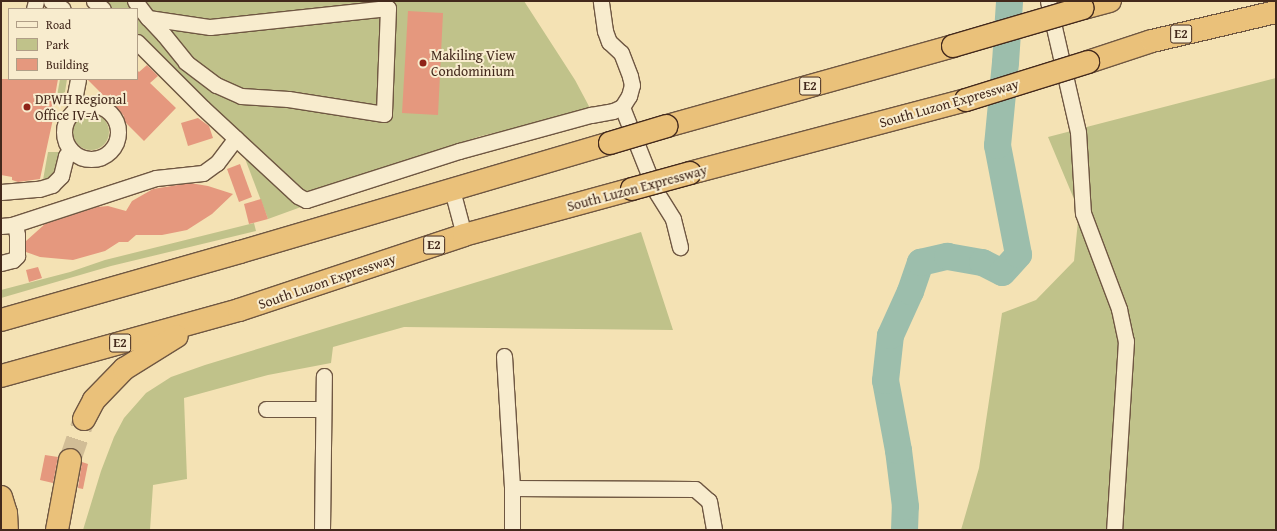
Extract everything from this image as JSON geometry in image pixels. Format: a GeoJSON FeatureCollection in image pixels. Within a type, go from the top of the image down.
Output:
{"type":"FeatureCollection","features":[{"type":"Feature","properties":{"kind":"highway","name":"E2"},"geometry":{"type":"LineString","coordinates":[[1,320],[452,190],[667,126],[1110,1]]}},
{"type":"Feature","properties":{"kind":"highway","name":"South Luzon Expressway"},"geometry":{"type":"LineString","coordinates":[[1,376],[239,310],[464,235],[966,100],[1088,62],[1152,40],[1276,12]]}},
{"type":"Feature","properties":{"kind":"highway"},"geometry":{"type":"LineString","coordinates":[[84,419],[94,400],[124,369],[165,342],[196,327],[239,310]]}},
{"type":"Feature","properties":{"kind":"highway"},"geometry":{"type":"LineString","coordinates":[[57,530],[70,460]]}},
{"type":"Feature","properties":{"kind":"highway"},"geometry":{"type":"LineString","coordinates":[[1,497],[6,513],[7,530]]}},
{"type":"Feature","properties":{"kind":"street"},"geometry":{"type":"LineString","coordinates":[[51,1],[62,8]]}},
{"type":"Feature","properties":{"kind":"street"},"geometry":{"type":"LineString","coordinates":[[135,1],[148,18],[186,62],[216,85],[242,96],[288,99],[384,114],[388,8],[210,27],[148,18]]}},
{"type":"Feature","properties":{"kind":"street"},"geometry":{"type":"LineString","coordinates":[[138,43],[203,108],[298,196],[306,200],[459,151],[591,115],[613,111],[622,107],[630,96],[632,86],[630,76],[621,53],[609,42],[605,31],[601,1]]}},
{"type":"Feature","properties":{"kind":"street"},"geometry":{"type":"LineString","coordinates":[[1048,1],[1078,132],[1083,213],[1119,309],[1126,341],[1114,530]]}},
{"type":"Feature","properties":{"kind":"street"},"geometry":{"type":"LineString","coordinates":[[76,108],[74,103],[78,80]]}},
{"type":"Feature","properties":{"kind":"street"},"geometry":{"type":"LineString","coordinates":[[91,104],[106,108],[116,120],[118,136],[111,150],[98,158],[83,158],[70,150],[66,143],[64,128],[66,120],[76,108],[91,104]]}},
{"type":"Feature","properties":{"kind":"street"},"geometry":{"type":"LineString","coordinates":[[622,107],[654,190],[673,219],[680,247]]}},
{"type":"Feature","properties":{"kind":"street"},"geometry":{"type":"LineString","coordinates":[[8,225],[156,178],[203,172],[216,163],[236,138]]}},
{"type":"Feature","properties":{"kind":"street"},"geometry":{"type":"LineString","coordinates":[[1,192],[39,189],[52,185],[61,176],[66,156],[70,150]]}},
{"type":"Feature","properties":{"kind":"street"},"geometry":{"type":"LineString","coordinates":[[452,190],[464,235]]}},
{"type":"Feature","properties":{"kind":"street"},"geometry":{"type":"LineString","coordinates":[[1,263],[13,260],[17,256],[17,233],[8,225]]}},
{"type":"Feature","properties":{"kind":"street"},"geometry":{"type":"LineString","coordinates":[[504,356],[512,488],[512,530]]}},
{"type":"Feature","properties":{"kind":"street"},"geometry":{"type":"LineString","coordinates":[[322,530],[324,376]]}},
{"type":"Feature","properties":{"kind":"street"},"geometry":{"type":"LineString","coordinates":[[266,409],[323,409]]}},
{"type":"Feature","properties":{"kind":"street"},"geometry":{"type":"LineString","coordinates":[[512,488],[695,489],[710,501],[714,530]]}},
{"type":"Feature","properties":{"kind":"green space"},"geometry":{"type":"Polygon","coordinates":[[[99,1],[524,1],[575,80],[591,110],[481,136],[304,193],[138,38],[138,8],[107,8],[99,1]]]}},
{"type":"Feature","properties":{"kind":"green space"},"geometry":{"type":"Polygon","coordinates":[[[1276,78],[1276,530],[961,530],[979,468],[1002,313],[1036,300],[1074,261],[1079,211],[1048,137],[1276,78]]]}},
{"type":"Feature","properties":{"kind":"green space"},"geometry":{"type":"Polygon","coordinates":[[[60,80],[67,80],[65,92],[57,96],[60,80]]]}},
{"type":"Feature","properties":{"kind":"green space"},"geometry":{"type":"Polygon","coordinates":[[[95,114],[104,119],[108,125],[108,139],[104,145],[95,150],[87,150],[78,145],[74,139],[73,128],[78,119],[84,115],[95,114]]]}},
{"type":"Feature","properties":{"kind":"green space"},"geometry":{"type":"Polygon","coordinates":[[[241,148],[312,203],[268,219],[241,148]]]}},
{"type":"Feature","properties":{"kind":"green space"},"geometry":{"type":"Polygon","coordinates":[[[48,152],[60,152],[60,155],[57,160],[55,173],[51,177],[43,180],[48,152]]]}},
{"type":"Feature","properties":{"kind":"green space"},"geometry":{"type":"Polygon","coordinates":[[[254,223],[256,231],[111,266],[1,298],[1,290],[70,272],[105,260],[254,223]]]}},
{"type":"Feature","properties":{"kind":"green space"},"geometry":{"type":"Polygon","coordinates":[[[641,232],[673,330],[404,327],[333,347],[331,363],[268,375],[184,398],[187,479],[153,485],[150,530],[83,530],[101,471],[114,437],[124,418],[146,393],[171,377],[205,365],[641,232]]]}},
{"type":"Feature","properties":{"kind":"building","name":"Makiling View Condominium"},"geometry":{"type":"Polygon","coordinates":[[[408,11],[443,13],[438,115],[402,113],[408,11]]]}},
{"type":"Feature","properties":{"kind":"building"},"geometry":{"type":"Polygon","coordinates":[[[147,65],[158,76],[150,83],[176,108],[144,141],[122,119],[124,116],[88,80],[138,80],[138,71],[139,72],[147,65]]]}},
{"type":"Feature","properties":{"kind":"building","name":"DPWH Regional Office IV-A"},"geometry":{"type":"Polygon","coordinates":[[[1,79],[58,80],[51,118],[53,119],[40,179],[18,182],[12,180],[12,177],[1,175],[1,79]]]}},
{"type":"Feature","properties":{"kind":"building"},"geometry":{"type":"Polygon","coordinates":[[[198,118],[209,126],[213,138],[188,146],[181,123],[198,118]]]}},
{"type":"Feature","properties":{"kind":"building"},"geometry":{"type":"Polygon","coordinates":[[[240,164],[252,197],[239,202],[227,169],[240,164]]]}},
{"type":"Feature","properties":{"kind":"building"},"geometry":{"type":"Polygon","coordinates":[[[190,183],[208,186],[233,194],[212,214],[187,230],[162,235],[136,235],[128,242],[119,242],[105,251],[73,260],[40,257],[26,252],[26,241],[45,224],[97,207],[108,206],[126,211],[132,201],[153,189],[190,183]]]}},
{"type":"Feature","properties":{"kind":"building"},"geometry":{"type":"Polygon","coordinates":[[[261,199],[268,219],[249,224],[244,204],[261,199]]]}},
{"type":"Feature","properties":{"kind":"building"},"geometry":{"type":"Polygon","coordinates":[[[38,267],[42,278],[29,282],[26,270],[38,267]]]}},
{"type":"Feature","properties":{"kind":"building"},"geometry":{"type":"Polygon","coordinates":[[[45,455],[58,457],[53,483],[40,480],[45,455]]]}},
{"type":"Feature","properties":{"kind":"building"},"geometry":{"type":"Polygon","coordinates":[[[82,462],[88,464],[83,489],[78,488],[82,462]]]}},
{"type":"Feature","properties":{"kind":"waterway"},"geometry":{"type":"LineString","coordinates":[[904,530],[905,506],[898,450],[885,380],[890,335],[910,291],[920,262],[947,256],[982,262],[1002,272],[1018,254],[997,145],[1009,1]]}},
{"type":"Feature","properties":{"kind":"tunnel"},"geometry":{"type":"LineString","coordinates":[[70,460],[84,419]]}},
{"type":"Feature","properties":{"kind":"place","name":"Makiling View Condominium"},"geometry":{"type":"Point","coordinates":[423,63]}},
{"type":"Feature","properties":{"kind":"place","name":"DPWH Regional Office IV-A"},"geometry":{"type":"Point","coordinates":[27,107]}}]}
